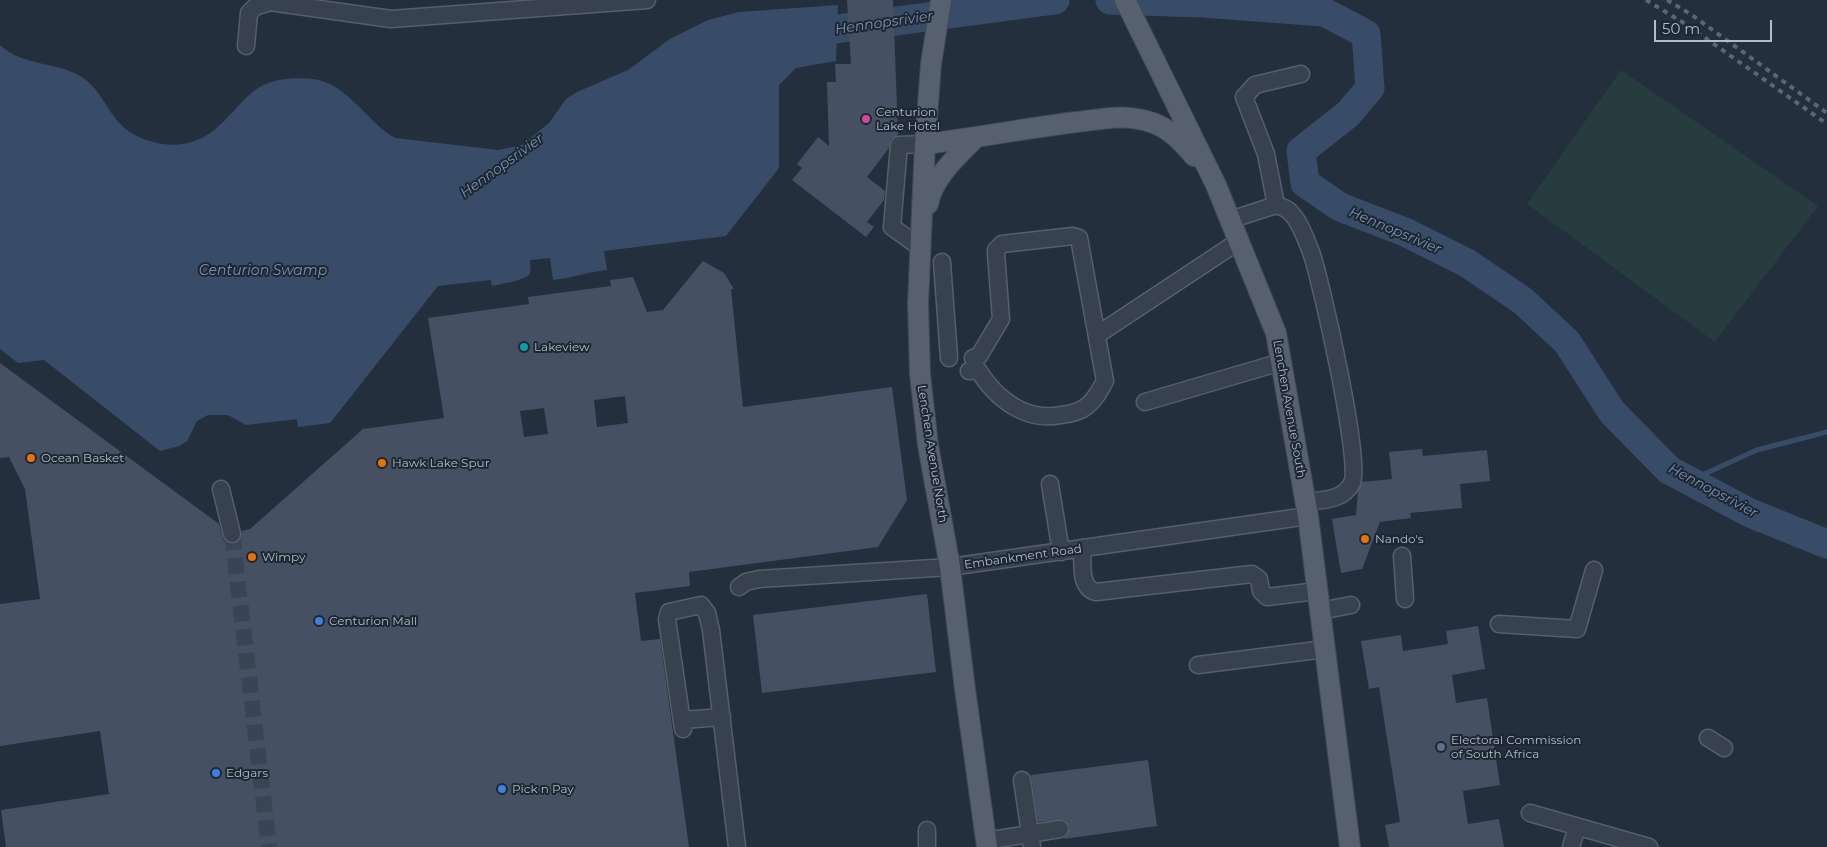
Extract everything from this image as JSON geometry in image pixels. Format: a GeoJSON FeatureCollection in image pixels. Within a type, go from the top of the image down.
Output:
{"type":"FeatureCollection","features":[{"type":"Feature","properties":{"kind":"main road","name":"Lenchen Avenue North"},"geometry":{"type":"LineString","coordinates":[[941,0],[931,64],[925,144],[918,304],[920,374],[928,445],[950,567],[964,689],[987,844]]}},
{"type":"Feature","properties":{"kind":"main road","name":"Lenchen Avenue South"},"geometry":{"type":"LineString","coordinates":[[1126,0],[1216,185],[1276,333],[1306,509],[1350,847]]}},
{"type":"Feature","properties":{"kind":"main road"},"geometry":{"type":"LineString","coordinates":[[925,144],[1113,118],[1138,119],[1158,125],[1178,136],[1216,185]]}},
{"type":"Feature","properties":{"kind":"main road"},"geometry":{"type":"LineString","coordinates":[[921,248],[930,196],[950,163],[975,138]]}},
{"type":"Feature","properties":{"kind":"street"},"geometry":{"type":"LineString","coordinates":[[246,46],[249,13],[255,7],[270,2],[391,19],[647,0]]}},
{"type":"Feature","properties":{"kind":"street"},"geometry":{"type":"LineString","coordinates":[[1230,220],[1276,205],[1266,154],[1244,97],[1255,85],[1301,74]]}},
{"type":"Feature","properties":{"kind":"street"},"geometry":{"type":"LineString","coordinates":[[921,248],[892,228],[899,145],[925,144]]}},
{"type":"Feature","properties":{"kind":"street","name":"Embankment Road"},"geometry":{"type":"LineString","coordinates":[[739,587],[746,582],[759,578],[950,567],[1082,549],[1306,509],[1336,498],[1352,483],[1355,471],[1333,347],[1315,267],[1297,222],[1290,212],[1276,205]]}},
{"type":"Feature","properties":{"kind":"street"},"geometry":{"type":"LineString","coordinates":[[1072,236],[1079,238],[1097,335],[1105,381],[1086,407],[1074,413],[1054,417],[1032,416],[998,397],[978,370],[971,365],[980,356],[1001,319],[996,250],[1002,244],[1072,236]]}},
{"type":"Feature","properties":{"kind":"street"},"geometry":{"type":"LineString","coordinates":[[1097,335],[1239,241]]}},
{"type":"Feature","properties":{"kind":"street"},"geometry":{"type":"LineString","coordinates":[[942,262],[949,358]]}},
{"type":"Feature","properties":{"kind":"street"},"geometry":{"type":"LineString","coordinates":[[1145,402],[1281,362]]}},
{"type":"Feature","properties":{"kind":"street"},"geometry":{"type":"LineString","coordinates":[[1050,484],[1061,552]]}},
{"type":"Feature","properties":{"kind":"street"},"geometry":{"type":"LineString","coordinates":[[222,489],[232,534]]}},
{"type":"Feature","properties":{"kind":"street"},"geometry":{"type":"LineString","coordinates":[[1082,549],[1085,584],[1090,591],[1096,592],[1252,574],[1259,579],[1261,592],[1267,597],[1351,606]]}},
{"type":"Feature","properties":{"kind":"street"},"geometry":{"type":"LineString","coordinates":[[1402,556],[1405,599]]}},
{"type":"Feature","properties":{"kind":"street"},"geometry":{"type":"LineString","coordinates":[[1499,624],[1577,629],[1594,570]]}},
{"type":"Feature","properties":{"kind":"street"},"geometry":{"type":"LineString","coordinates":[[722,717],[682,725],[667,619],[670,612],[675,609],[701,605],[707,613],[711,630],[722,717],[738,847]]}},
{"type":"Feature","properties":{"kind":"street"},"geometry":{"type":"LineString","coordinates":[[1198,665],[1325,649]]}},
{"type":"Feature","properties":{"kind":"street"},"geometry":{"type":"LineString","coordinates":[[1708,738],[1724,748]]}},
{"type":"Feature","properties":{"kind":"street"},"geometry":{"type":"LineString","coordinates":[[1022,780],[1030,841]]}},
{"type":"Feature","properties":{"kind":"street"},"geometry":{"type":"LineString","coordinates":[[1530,813],[1577,827],[1613,842],[1649,847]]}},
{"type":"Feature","properties":{"kind":"street"},"geometry":{"type":"LineString","coordinates":[[1571,847],[1577,827]]}},
{"type":"Feature","properties":{"kind":"street"},"geometry":{"type":"LineString","coordinates":[[987,844],[1030,841],[1060,829]]}},
{"type":"Feature","properties":{"kind":"street"},"geometry":{"type":"LineString","coordinates":[[926,847],[927,830]]}},
{"type":"Feature","properties":{"kind":"green space"},"geometry":{"type":"Polygon","coordinates":[[[1621,70],[1818,206],[1715,342],[1527,204],[1621,70]]]}},
{"type":"Feature","properties":{"kind":"water","name":"Centurion Swamp"},"geometry":{"type":"Polygon","coordinates":[[[838,5],[836,61],[796,68],[779,85],[779,168],[726,236],[604,251],[607,270],[560,279],[553,280],[550,258],[530,260],[530,273],[524,278],[513,281],[492,286],[491,280],[438,286],[330,423],[298,427],[297,419],[246,425],[228,415],[208,415],[197,421],[187,441],[179,446],[160,451],[44,360],[18,363],[0,349],[0,45],[20,57],[65,69],[86,80],[93,86],[113,116],[125,129],[156,143],[167,145],[189,143],[200,139],[220,125],[258,88],[278,80],[299,78],[326,82],[337,88],[375,123],[395,138],[498,150],[522,145],[549,123],[566,99],[577,92],[628,70],[670,39],[708,20],[739,12],[838,5]]]}},
{"type":"Feature","properties":{"kind":"building","name":"Centurion Lake Hotel"},"geometry":{"type":"Polygon","coordinates":[[[847,0],[893,0],[898,135],[891,139],[889,148],[867,177],[885,191],[884,200],[867,222],[874,227],[866,237],[792,180],[802,168],[797,164],[818,137],[829,146],[827,82],[836,82],[835,64],[851,64],[847,0]]]}},
{"type":"Feature","properties":{"kind":"building","name":"Centurion Mall"},"geometry":{"type":"Polygon","coordinates":[[[703,261],[724,273],[734,289],[731,289],[743,407],[892,387],[907,500],[878,547],[689,572],[690,586],[635,593],[641,641],[660,639],[689,847],[6,847],[1,810],[109,794],[100,731],[0,746],[0,604],[40,599],[25,489],[9,457],[0,458],[0,363],[219,524],[224,541],[234,544],[239,541],[242,531],[250,529],[363,429],[444,418],[428,318],[529,304],[528,297],[611,286],[610,280],[633,277],[647,312],[663,310],[703,261]],[[625,396],[594,400],[597,427],[628,423],[625,396]],[[544,408],[520,411],[524,437],[548,434],[544,408]]]}},
{"type":"Feature","properties":{"kind":"building"},"geometry":{"type":"Polygon","coordinates":[[[1422,449],[1423,456],[1487,450],[1490,481],[1460,484],[1462,508],[1410,513],[1411,518],[1380,522],[1362,569],[1341,573],[1332,519],[1356,515],[1358,491],[1362,482],[1392,479],[1389,452],[1422,449]]]}},
{"type":"Feature","properties":{"kind":"building"},"geometry":{"type":"Polygon","coordinates":[[[927,594],[936,672],[762,693],[753,615],[927,594]]]}},
{"type":"Feature","properties":{"kind":"building","name":"Electoral Commission of South Africa"},"geometry":{"type":"Polygon","coordinates":[[[1478,626],[1485,669],[1452,675],[1456,703],[1487,698],[1500,785],[1463,791],[1468,824],[1499,819],[1504,847],[1389,847],[1385,825],[1400,822],[1379,687],[1369,689],[1361,641],[1401,635],[1403,651],[1448,644],[1446,631],[1478,626]]]}},
{"type":"Feature","properties":{"kind":"building"},"geometry":{"type":"Polygon","coordinates":[[[1148,760],[1157,826],[1064,839],[1070,828],[1064,820],[1038,822],[1031,775],[1148,760]]]}},
{"type":"Feature","properties":{"kind":"waterway","name":"Hennopsrivier"},"geometry":{"type":"LineString","coordinates":[[799,34],[1055,0]]}},
{"type":"Feature","properties":{"kind":"waterway","name":"Hennopsrivier"},"geometry":{"type":"LineString","coordinates":[[1110,0],[1203,3],[1324,12],[1366,34],[1370,88],[1348,114],[1301,151],[1305,183],[1340,207],[1405,232],[1467,263],[1523,301],[1567,342],[1612,412],[1669,470],[1750,513],[1827,544]]}},
{"type":"Feature","properties":{"kind":"waterway"},"geometry":{"type":"LineString","coordinates":[[1689,481],[1757,450],[1827,432]]}},
{"type":"Feature","properties":{"kind":"tunnel"},"geometry":{"type":"LineString","coordinates":[[232,534],[269,847]]}},
{"type":"Feature","properties":{"kind":"railway"},"geometry":{"type":"LineString","coordinates":[[1646,0],[1687,25],[1827,124]]}},
{"type":"Feature","properties":{"kind":"railway"},"geometry":{"type":"LineString","coordinates":[[1667,0],[1692,15],[1827,113]]}},
{"type":"Feature","properties":{"kind":"place","name":"Centurion Lake Hotel"},"geometry":{"type":"Point","coordinates":[866,119]}},
{"type":"Feature","properties":{"kind":"place","name":"Lakeview"},"geometry":{"type":"Point","coordinates":[524,347]}},
{"type":"Feature","properties":{"kind":"place","name":"Ocean Basket"},"geometry":{"type":"Point","coordinates":[31,458]}},
{"type":"Feature","properties":{"kind":"place","name":"Hawk Lake Spur"},"geometry":{"type":"Point","coordinates":[382,463]}},
{"type":"Feature","properties":{"kind":"place","name":"Nando's"},"geometry":{"type":"Point","coordinates":[1365,539]}},
{"type":"Feature","properties":{"kind":"place","name":"Wimpy"},"geometry":{"type":"Point","coordinates":[252,557]}},
{"type":"Feature","properties":{"kind":"place","name":"Centurion Mall"},"geometry":{"type":"Point","coordinates":[319,621]}},
{"type":"Feature","properties":{"kind":"place","name":"Electoral Commission of South Africa"},"geometry":{"type":"Point","coordinates":[1441,747]}},
{"type":"Feature","properties":{"kind":"place","name":"Edgars"},"geometry":{"type":"Point","coordinates":[216,773]}},
{"type":"Feature","properties":{"kind":"place","name":"Pick n Pay"},"geometry":{"type":"Point","coordinates":[502,789]}}]}
